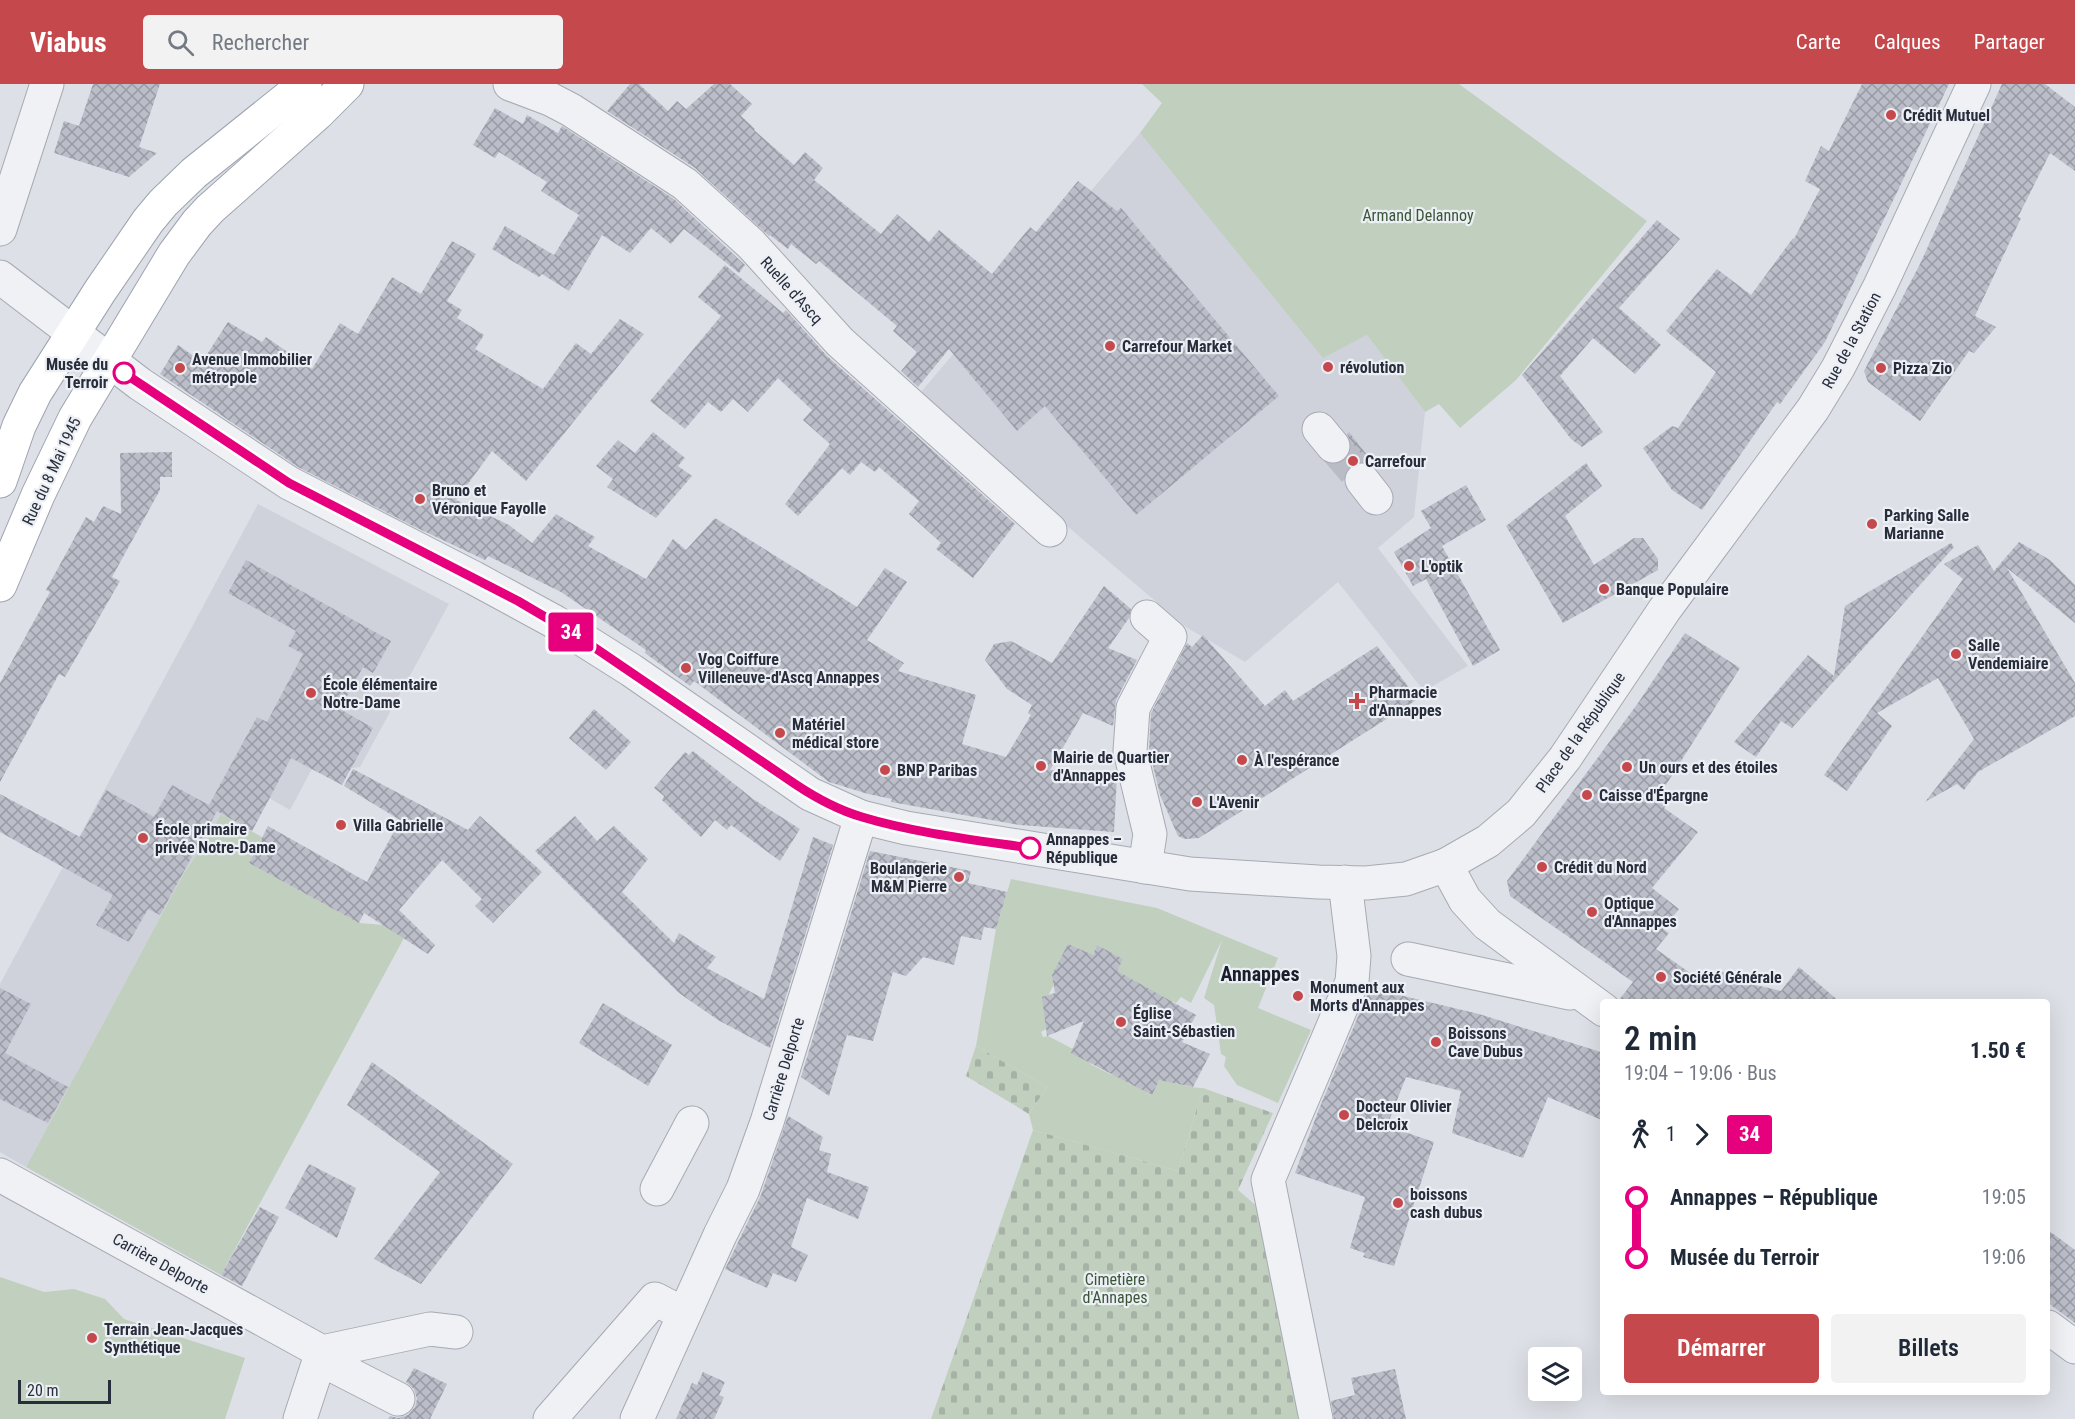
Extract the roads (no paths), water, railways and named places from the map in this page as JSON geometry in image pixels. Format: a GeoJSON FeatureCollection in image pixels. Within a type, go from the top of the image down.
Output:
{"type":"FeatureCollection","features":[{"type":"Feature","properties":{"kind":"main road"},"geometry":{"type":"LineString","coordinates":[[0,481],[25,413],[72,333],[136,237],[163,203],[212,158],[305,84]]}},
{"type":"Feature","properties":{"kind":"main road","name":"Rue du 8 Mai 1945"},"geometry":{"type":"LineString","coordinates":[[0,585],[58,452],[108,362],[174,254],[197,223],[224,196],[317,114],[347,84]]}},
{"type":"Feature","properties":{"kind":"street"},"geometry":{"type":"LineString","coordinates":[[0,229],[47,84]]}},
{"type":"Feature","properties":{"kind":"street","name":"Ruelle d'Ascq"},"geometry":{"type":"LineString","coordinates":[[510,84],[550,99],[571,110],[684,184],[751,244],[840,342],[1050,530]]}},
{"type":"Feature","properties":{"kind":"street","name":"Rue de la Station"},"geometry":{"type":"LineString","coordinates":[[1691,574],[1813,409],[1838,368],[1880,286],[1974,84]]}},
{"type":"Feature","properties":{"kind":"street","name":"Place de la République"},"geometry":{"type":"LineString","coordinates":[[0,277],[108,362],[289,483],[529,607],[631,670],[803,789],[827,803],[861,817],[906,828],[1160,870],[1210,876],[1345,882],[1406,879],[1446,865],[1488,841],[1521,813],[1565,758],[1691,574]]}},
{"type":"Feature","properties":{"kind":"street"},"geometry":{"type":"LineString","coordinates":[[1147,617],[1170,637],[1133,708],[1130,752],[1160,870]]}},
{"type":"Feature","properties":{"kind":"street","name":"Carrière Delporte"},"geometry":{"type":"LineString","coordinates":[[637,1419],[722,1230],[743,1189],[767,1122],[861,817]]}},
{"type":"Feature","properties":{"kind":"street"},"geometry":{"type":"LineString","coordinates":[[1446,865],[1465,900],[1487,924],[1594,1004]]}},
{"type":"Feature","properties":{"kind":"street"},"geometry":{"type":"LineString","coordinates":[[1316,1419],[1268,1180],[1352,982],[1354,956],[1345,882]]}},
{"type":"Feature","properties":{"kind":"street"},"geometry":{"type":"LineString","coordinates":[[1408,959],[1542,986],[1594,1004]]}},
{"type":"Feature","properties":{"kind":"street"},"geometry":{"type":"LineString","coordinates":[[657,1189],[692,1123]]}},
{"type":"Feature","properties":{"kind":"street","name":"Carrière Delporte"},"geometry":{"type":"LineString","coordinates":[[0,1175],[398,1399]]}},
{"type":"Feature","properties":{"kind":"street"},"geometry":{"type":"LineString","coordinates":[[550,1419],[655,1299],[684,1314]]}},
{"type":"Feature","properties":{"kind":"street"},"geometry":{"type":"LineString","coordinates":[[2050,1328],[2075,1347]]}},
{"type":"Feature","properties":{"kind":"street"},"geometry":{"type":"LineString","coordinates":[[300,1419],[321,1356],[430,1329],[456,1332]]}},
{"type":"Feature","properties":{"kind":"tunnel"},"geometry":{"type":"LineString","coordinates":[[1333,446],[1362,480]]}},
{"type":"Feature","properties":{"kind":"place","name":"Crédit Mutuel"},"geometry":{"type":"Point","coordinates":[1891,115]}},
{"type":"Feature","properties":{"kind":"place","name":"Carrefour Market"},"geometry":{"type":"Point","coordinates":[1110,346]}},
{"type":"Feature","properties":{"kind":"place","name":"révolution"},"geometry":{"type":"Point","coordinates":[1328,367]}},
{"type":"Feature","properties":{"kind":"place","name":"Avenue Immobilier métropole"},"geometry":{"type":"Point","coordinates":[180,368]}},
{"type":"Feature","properties":{"kind":"place","name":"Pizza Zio"},"geometry":{"type":"Point","coordinates":[1881,368]}},
{"type":"Feature","properties":{"kind":"place","name":"Musée du Terroir"},"geometry":{"type":"Point","coordinates":[124,373]}},
{"type":"Feature","properties":{"kind":"place","name":"Carrefour"},"geometry":{"type":"Point","coordinates":[1353,461]}},
{"type":"Feature","properties":{"kind":"place","name":"Bruno et Véronique Fayolle"},"geometry":{"type":"Point","coordinates":[420,499]}},
{"type":"Feature","properties":{"kind":"place","name":"Parking Salle Marianne"},"geometry":{"type":"Point","coordinates":[1872,524]}},
{"type":"Feature","properties":{"kind":"place","name":"L'optik"},"geometry":{"type":"Point","coordinates":[1409,566]}},
{"type":"Feature","properties":{"kind":"place","name":"Banque Populaire"},"geometry":{"type":"Point","coordinates":[1604,589]}},
{"type":"Feature","properties":{"kind":"place","name":"Salle Vendemiaire"},"geometry":{"type":"Point","coordinates":[1956,654]}},
{"type":"Feature","properties":{"kind":"place","name":"Vog Coiffure Villeneuve-d'Ascq Annappes"},"geometry":{"type":"Point","coordinates":[686,668]}},
{"type":"Feature","properties":{"kind":"place","name":"École élémentaire Notre-Dame"},"geometry":{"type":"Point","coordinates":[311,693]}},
{"type":"Feature","properties":{"kind":"place","name":"Pharmacie d'Annappes"},"geometry":{"type":"Point","coordinates":[1357,701]}},
{"type":"Feature","properties":{"kind":"place","name":"Matériel médical store"},"geometry":{"type":"Point","coordinates":[780,733]}},
{"type":"Feature","properties":{"kind":"place","name":"À l'espérance"},"geometry":{"type":"Point","coordinates":[1242,760]}},
{"type":"Feature","properties":{"kind":"place","name":"Mairie de Quartier d'Annappes"},"geometry":{"type":"Point","coordinates":[1041,766]}},
{"type":"Feature","properties":{"kind":"place","name":"Un ours et des étoiles"},"geometry":{"type":"Point","coordinates":[1627,767]}},
{"type":"Feature","properties":{"kind":"place","name":"BNP Paribas"},"geometry":{"type":"Point","coordinates":[885,770]}},
{"type":"Feature","properties":{"kind":"place","name":"Caisse d'Épargne"},"geometry":{"type":"Point","coordinates":[1587,795]}},
{"type":"Feature","properties":{"kind":"place","name":"L'Avenir"},"geometry":{"type":"Point","coordinates":[1197,802]}},
{"type":"Feature","properties":{"kind":"place","name":"Villa Gabrielle"},"geometry":{"type":"Point","coordinates":[341,825]}},
{"type":"Feature","properties":{"kind":"place","name":"École primaire privée Notre-Dame"},"geometry":{"type":"Point","coordinates":[143,838]}},
{"type":"Feature","properties":{"kind":"place","name":"Annappes – République"},"geometry":{"type":"Point","coordinates":[1030,848]}},
{"type":"Feature","properties":{"kind":"place","name":"Crédit du Nord"},"geometry":{"type":"Point","coordinates":[1542,867]}},
{"type":"Feature","properties":{"kind":"place","name":"Boulangerie M&M Pierre"},"geometry":{"type":"Point","coordinates":[959,877]}},
{"type":"Feature","properties":{"kind":"place","name":"Optique d'Annappes"},"geometry":{"type":"Point","coordinates":[1592,912]}},
{"type":"Feature","properties":{"kind":"place","name":"Société Générale"},"geometry":{"type":"Point","coordinates":[1661,977]}},
{"type":"Feature","properties":{"kind":"place","name":"Monument aux Morts d'Annappes"},"geometry":{"type":"Point","coordinates":[1298,996]}},
{"type":"Feature","properties":{"kind":"place","name":"Église Saint-Sébastien"},"geometry":{"type":"Point","coordinates":[1121,1022]}},
{"type":"Feature","properties":{"kind":"place","name":"Boissons Cave Dubus"},"geometry":{"type":"Point","coordinates":[1436,1042]}},
{"type":"Feature","properties":{"kind":"place","name":"Docteur Olivier Delcroix"},"geometry":{"type":"Point","coordinates":[1344,1115]}},
{"type":"Feature","properties":{"kind":"place","name":"boissons cash dubus"},"geometry":{"type":"Point","coordinates":[1398,1203]}},
{"type":"Feature","properties":{"kind":"place","name":"Terrain Jean-Jacques Synthétique"},"geometry":{"type":"Point","coordinates":[92,1338]}},
{"type":"Feature","properties":{"kind":"district","name":"Annappes"},"geometry":{"type":"Point","coordinates":[1260,974]}},
{"type":"Feature","properties":{"kind":"park label","name":"Armand Delannoy"},"geometry":{"type":"Point","coordinates":[1418,215]}},
{"type":"Feature","properties":{"kind":"park label","name":"Cimetière d'Annapes"},"geometry":{"type":"Point","coordinates":[1115,1288]}}]}
